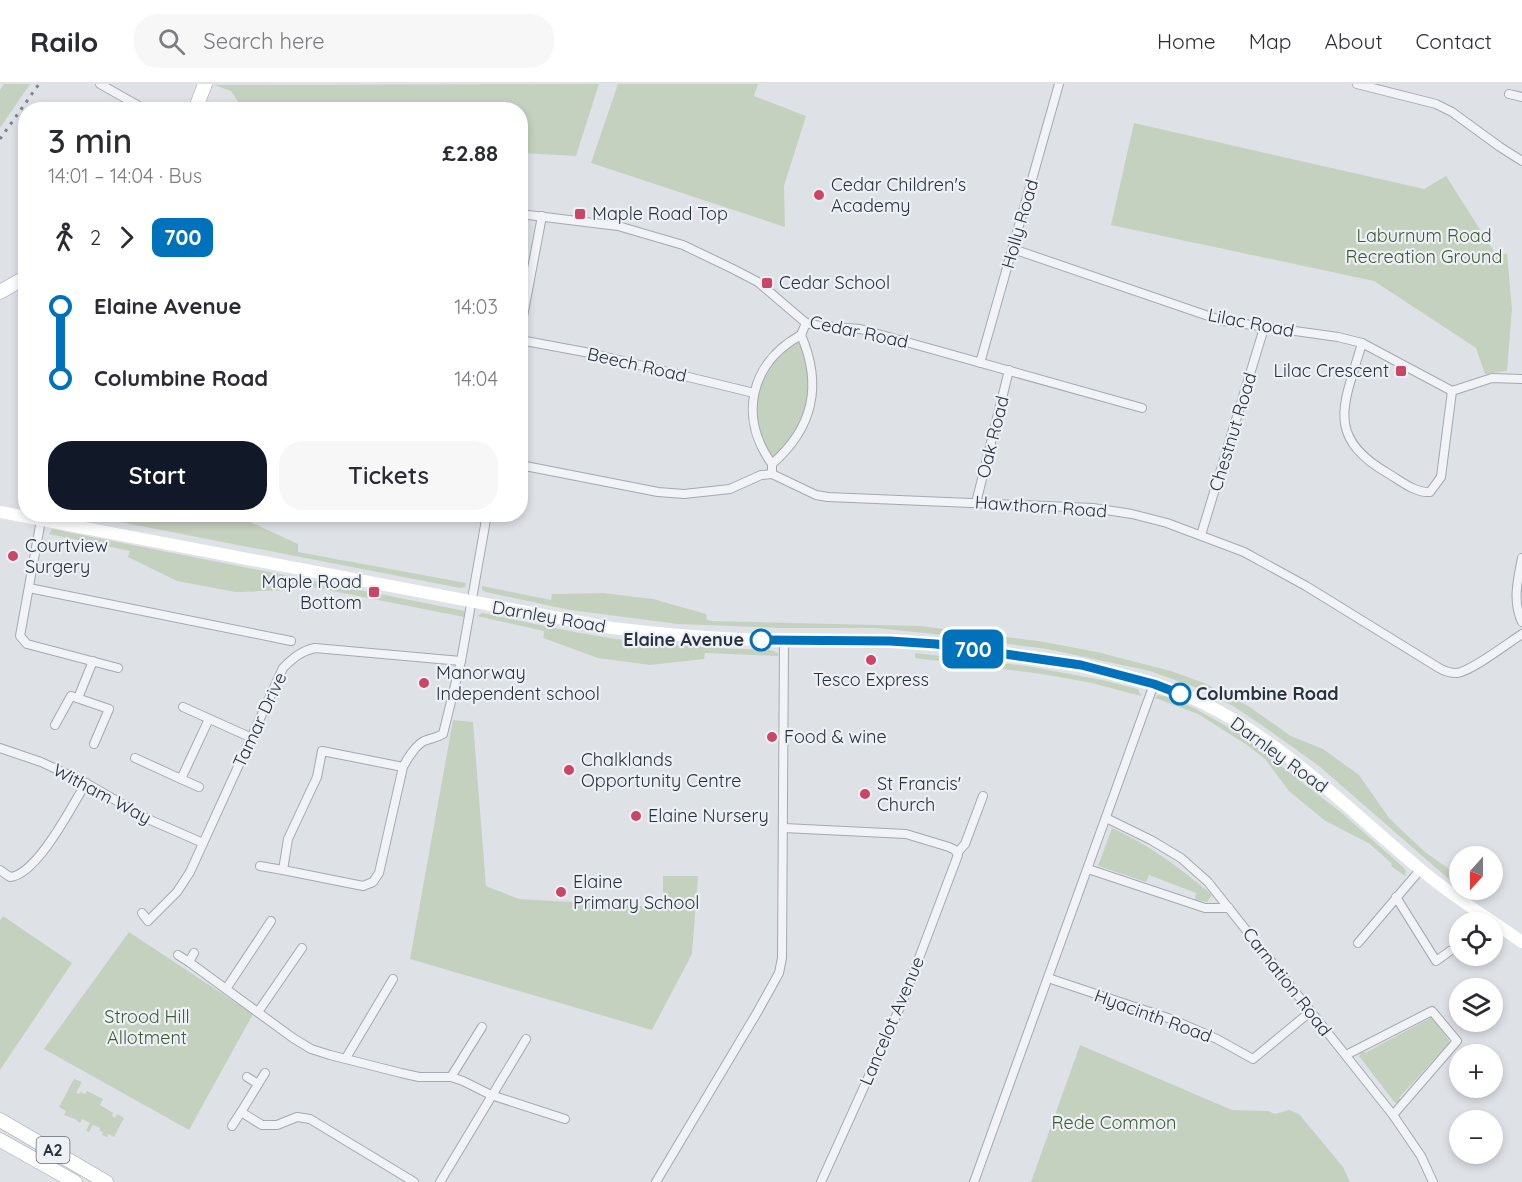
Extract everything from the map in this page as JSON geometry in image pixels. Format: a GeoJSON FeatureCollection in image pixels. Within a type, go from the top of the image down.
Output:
{"type":"FeatureCollection","features":[{"type":"Feature","properties":{"kind":"main road"},"geometry":{"type":"LineString","coordinates":[[198,102],[205,84]]}},
{"type":"Feature","properties":{"kind":"main road"},"geometry":{"type":"LineString","coordinates":[[0,292],[18,281]]}},
{"type":"Feature","properties":{"kind":"main road","name":"A2"},"geometry":{"type":"LineString","coordinates":[[0,1120],[106,1182]]}},
{"type":"Feature","properties":{"kind":"main road"},"geometry":{"type":"LineString","coordinates":[[0,1130],[40,1153],[56,1171]]}},
{"type":"Feature","properties":{"kind":"main road","name":"A2"},"geometry":{"type":"LineString","coordinates":[[0,1140],[75,1182]]}},
{"type":"Feature","properties":{"kind":"street"},"geometry":{"type":"LineString","coordinates":[[100,84],[132,102]]}},
{"type":"Feature","properties":{"kind":"street","name":"Holly Road"},"geometry":{"type":"LineString","coordinates":[[980,363],[1059,84]]}},
{"type":"Feature","properties":{"kind":"street"},"geometry":{"type":"LineString","coordinates":[[1357,84],[1436,104],[1452,112],[1522,160]]}},
{"type":"Feature","properties":{"kind":"street"},"geometry":{"type":"LineString","coordinates":[[1509,94],[1522,97]]}},
{"type":"Feature","properties":{"kind":"street","name":"Cedar Road"},"geometry":{"type":"LineString","coordinates":[[528,215],[618,226],[683,245],[758,282],[806,322],[820,326],[860,328],[1142,408]]}},
{"type":"Feature","properties":{"kind":"street"},"geometry":{"type":"LineString","coordinates":[[528,290],[542,216]]}},
{"type":"Feature","properties":{"kind":"street","name":"Lilac Road"},"geometry":{"type":"LineString","coordinates":[[1013,249],[1223,321],[1338,337],[1362,344],[1452,391]]}},
{"type":"Feature","properties":{"kind":"street"},"geometry":{"type":"LineString","coordinates":[[772,469],[755,431],[752,409],[754,393],[766,365],[782,348],[801,335],[806,322]]}},
{"type":"Feature","properties":{"kind":"street","name":"Chestnut Road"},"geometry":{"type":"LineString","coordinates":[[1201,535],[1264,328]]}},
{"type":"Feature","properties":{"kind":"street"},"geometry":{"type":"LineString","coordinates":[[528,467],[658,492],[684,494],[730,489],[761,475],[772,469],[797,438],[811,405],[812,369],[801,335]]}},
{"type":"Feature","properties":{"kind":"street","name":"Beech Road"},"geometry":{"type":"LineString","coordinates":[[528,341],[590,353],[754,393]]}},
{"type":"Feature","properties":{"kind":"street"},"geometry":{"type":"LineString","coordinates":[[1362,344],[1343,411],[1347,434],[1352,445],[1365,457],[1383,470],[1423,492],[1430,492],[1441,477],[1452,391],[1492,378],[1522,379]]}},
{"type":"Feature","properties":{"kind":"street","name":"Oak Road"},"geometry":{"type":"LineString","coordinates":[[976,503],[1009,370]]}},
{"type":"Feature","properties":{"kind":"street","name":"Hawthorn Road"},"geometry":{"type":"LineString","coordinates":[[772,469],[816,495],[828,497],[1093,508],[1132,514],[1201,535],[1244,552],[1306,586],[1448,672],[1457,673],[1468,669],[1522,634]]}},
{"type":"Feature","properties":{"kind":"street","name":"Darnley Road"},"geometry":{"type":"LineString","coordinates":[[0,512],[18,516]]}},
{"type":"Feature","properties":{"kind":"street"},"geometry":{"type":"LineString","coordinates":[[41,522],[20,636],[27,644],[118,668]]}},
{"type":"Feature","properties":{"kind":"street","name":"Darnley Road"},"geometry":{"type":"LineString","coordinates":[[51,522],[612,628],[676,635],[784,641],[890,641],[936,644],[1081,665],[1154,684],[1209,707],[1282,754],[1344,802],[1420,870],[1522,942]]}},
{"type":"Feature","properties":{"kind":"street"},"geometry":{"type":"LineString","coordinates":[[260,866],[363,886],[373,882],[379,873],[403,767],[422,742],[442,734],[461,661],[486,522]]}},
{"type":"Feature","properties":{"kind":"street"},"geometry":{"type":"LineString","coordinates":[[1522,558],[1515,596],[1522,622]]}},
{"type":"Feature","properties":{"kind":"street"},"geometry":{"type":"LineString","coordinates":[[29,588],[291,641]]}},
{"type":"Feature","properties":{"kind":"street"},"geometry":{"type":"LineString","coordinates":[[656,1182],[758,1011],[778,973],[782,958],[784,934],[784,641]]}},
{"type":"Feature","properties":{"kind":"street","name":"Tamar Drive"},"geometry":{"type":"LineString","coordinates":[[142,913],[148,921],[177,892],[190,872],[283,668],[303,651],[315,648],[333,649],[461,661]]}},
{"type":"Feature","properties":{"kind":"street"},"geometry":{"type":"LineString","coordinates":[[78,698],[93,661]]}},
{"type":"Feature","properties":{"kind":"street"},"geometry":{"type":"LineString","coordinates":[[974,1182],[1154,684]]}},
{"type":"Feature","properties":{"kind":"street"},"geometry":{"type":"LineString","coordinates":[[55,726],[71,696],[109,709],[94,744]]}},
{"type":"Feature","properties":{"kind":"street"},"geometry":{"type":"LineString","coordinates":[[183,707],[252,738]]}},
{"type":"Feature","properties":{"kind":"street"},"geometry":{"type":"LineString","coordinates":[[181,779],[209,719]]}},
{"type":"Feature","properties":{"kind":"street","name":"Witham Way"},"geometry":{"type":"LineString","coordinates":[[0,748],[41,762],[86,783],[148,819],[203,843]]}},
{"type":"Feature","properties":{"kind":"street"},"geometry":{"type":"LineString","coordinates":[[283,870],[288,839],[317,777],[322,751],[403,767]]}},
{"type":"Feature","properties":{"kind":"street"},"geometry":{"type":"LineString","coordinates":[[135,758],[199,787]]}},
{"type":"Feature","properties":{"kind":"street"},"geometry":{"type":"LineString","coordinates":[[0,870],[10,878],[17,877],[45,850],[86,783]]}},
{"type":"Feature","properties":{"kind":"street","name":"Lancelot Avenue"},"geometry":{"type":"LineString","coordinates":[[821,1182],[902,1003],[957,855],[964,846],[983,796]]}},
{"type":"Feature","properties":{"kind":"street","name":"Carnation Road"},"geometry":{"type":"LineString","coordinates":[[1106,818],[1181,858],[1208,882],[1393,1115],[1421,1156],[1433,1182]]}},
{"type":"Feature","properties":{"kind":"street"},"geometry":{"type":"LineString","coordinates":[[784,828],[911,834],[945,846],[957,855]]}},
{"type":"Feature","properties":{"kind":"street"},"geometry":{"type":"LineString","coordinates":[[1088,869],[1205,908],[1229,908]]}},
{"type":"Feature","properties":{"kind":"street"},"geometry":{"type":"LineString","coordinates":[[1358,942],[1420,870]]}},
{"type":"Feature","properties":{"kind":"street"},"geometry":{"type":"LineString","coordinates":[[1396,897],[1436,961],[1449,952]]}},
{"type":"Feature","properties":{"kind":"street"},"geometry":{"type":"LineString","coordinates":[[226,989],[271,921]]}},
{"type":"Feature","properties":{"kind":"street"},"geometry":{"type":"LineString","coordinates":[[258,1012],[302,948]]}},
{"type":"Feature","properties":{"kind":"street"},"geometry":{"type":"LineString","coordinates":[[189,962],[194,953]]}},
{"type":"Feature","properties":{"kind":"street"},"geometry":{"type":"LineString","coordinates":[[178,955],[294,1039],[311,1048],[410,1075],[451,1077],[474,1085],[492,1095],[565,1119]]}},
{"type":"Feature","properties":{"kind":"street","name":"Hyacinth Road"},"geometry":{"type":"LineString","coordinates":[[1048,978],[1171,1019],[1217,1039],[1253,1059],[1310,1012]]}},
{"type":"Feature","properties":{"kind":"street"},"geometry":{"type":"LineString","coordinates":[[346,1058],[393,979]]}},
{"type":"Feature","properties":{"kind":"street"},"geometry":{"type":"LineString","coordinates":[[1346,1055],[1432,1011],[1457,1041],[1393,1115]]}},
{"type":"Feature","properties":{"kind":"street"},"geometry":{"type":"LineString","coordinates":[[451,1077],[482,1027]]}},
{"type":"Feature","properties":{"kind":"street"},"geometry":{"type":"LineString","coordinates":[[440,1182],[526,1039]]}},
{"type":"Feature","properties":{"kind":"street"},"geometry":{"type":"LineString","coordinates":[[232,1126],[266,1073]]}},
{"type":"Feature","properties":{"kind":"street"},"geometry":{"type":"LineString","coordinates":[[247,1077],[258,1084]]}},
{"type":"Feature","properties":{"kind":"street"},"geometry":{"type":"LineString","coordinates":[[241,1112],[262,1125],[277,1125],[297,1117],[310,1119],[414,1182]]}},
{"type":"Feature","properties":{"kind":"green space"},"geometry":{"type":"Polygon","coordinates":[[[4,84],[30,84],[0,128],[0,90],[4,84]]]}},
{"type":"Feature","properties":{"kind":"green space"},"geometry":{"type":"Polygon","coordinates":[[[599,84],[576,156],[528,153],[528,102],[238,102],[231,91],[214,85],[599,84]]]}},
{"type":"Feature","properties":{"kind":"green space"},"geometry":{"type":"Polygon","coordinates":[[[618,84],[758,84],[754,96],[806,116],[784,186],[785,227],[591,163],[618,84]]]}},
{"type":"Feature","properties":{"kind":"green space","name":"Laburnum Road Recreation Ground"},"geometry":{"type":"Polygon","coordinates":[[[1134,123],[1424,189],[1446,176],[1495,253],[1507,254],[1512,309],[1507,371],[1485,374],[1476,348],[1374,281],[1111,225],[1134,123]]]}},
{"type":"Feature","properties":{"kind":"green space"},"geometry":{"type":"Polygon","coordinates":[[[801,341],[809,370],[808,404],[795,436],[774,459],[764,443],[759,426],[757,410],[759,394],[773,364],[801,341]]]}},
{"type":"Feature","properties":{"kind":"green space"},"geometry":{"type":"Polygon","coordinates":[[[120,522],[250,522],[298,544],[298,552],[466,583],[465,587],[460,588],[120,522]]]}},
{"type":"Feature","properties":{"kind":"green space"},"geometry":{"type":"Polygon","coordinates":[[[52,529],[465,611],[464,617],[292,583],[290,590],[235,592],[177,581],[128,557],[130,551],[49,534],[52,529]]]}},
{"type":"Feature","properties":{"kind":"green space"},"geometry":{"type":"Polygon","coordinates":[[[482,586],[551,600],[552,594],[603,593],[653,599],[706,614],[707,620],[711,621],[920,626],[1038,641],[1097,652],[1171,671],[1204,683],[1248,706],[1291,736],[1323,749],[1359,775],[1389,818],[1425,852],[1449,869],[1449,879],[1319,766],[1260,724],[1233,706],[1197,688],[1150,671],[1047,649],[925,633],[875,628],[780,628],[678,624],[570,610],[482,590],[482,586]]]}},
{"type":"Feature","properties":{"kind":"green space"},"geometry":{"type":"Polygon","coordinates":[[[482,613],[607,638],[680,646],[770,650],[778,653],[778,656],[705,653],[704,659],[650,665],[598,658],[543,638],[544,631],[477,616],[482,613]]]}},
{"type":"Feature","properties":{"kind":"green space"},"geometry":{"type":"Polygon","coordinates":[[[915,653],[1027,666],[1102,680],[1138,689],[1141,696],[1092,683],[1042,674],[915,658],[915,653]]]}},
{"type":"Feature","properties":{"kind":"green space"},"geometry":{"type":"Polygon","coordinates":[[[1158,695],[1170,697],[1196,709],[1240,734],[1343,814],[1403,867],[1406,871],[1405,876],[1391,866],[1392,864],[1370,844],[1324,820],[1289,791],[1265,759],[1247,745],[1198,714],[1155,698],[1158,695]]]}},
{"type":"Feature","properties":{"kind":"green space"},"geometry":{"type":"Polygon","coordinates":[[[453,720],[473,722],[486,886],[519,899],[663,907],[663,876],[698,876],[692,954],[652,1030],[410,959],[453,720]]]}},
{"type":"Feature","properties":{"kind":"green space"},"geometry":{"type":"Polygon","coordinates":[[[1112,828],[1152,850],[1188,875],[1212,895],[1207,902],[1195,900],[1196,893],[1149,875],[1146,882],[1098,866],[1112,828]]]}},
{"type":"Feature","properties":{"kind":"green space"},"geometry":{"type":"Polygon","coordinates":[[[3,916],[72,963],[0,1070],[0,921],[3,916]]]}},
{"type":"Feature","properties":{"kind":"green space","name":"Strood Hill Allotment"},"geometry":{"type":"Polygon","coordinates":[[[129,932],[253,1014],[189,1130],[44,1049],[129,932]]]}},
{"type":"Feature","properties":{"kind":"green space"},"geometry":{"type":"Polygon","coordinates":[[[1432,1017],[1450,1042],[1399,1098],[1402,1101],[1395,1103],[1359,1056],[1363,1050],[1365,1053],[1432,1017]]]}},
{"type":"Feature","properties":{"kind":"green space","name":"Rede Common"},"geometry":{"type":"Polygon","coordinates":[[[1080,1045],[1232,1110],[1268,1111],[1275,1114],[1289,1110],[1299,1114],[1343,1167],[1350,1182],[1031,1182],[1080,1045]]]}},
{"type":"Feature","properties":{"kind":"green space"},"geometry":{"type":"Polygon","coordinates":[[[74,1079],[82,1082],[76,1093],[85,1094],[87,1091],[103,1099],[100,1105],[113,1113],[112,1116],[115,1118],[117,1114],[124,1118],[114,1137],[109,1134],[107,1137],[102,1135],[100,1128],[93,1125],[89,1132],[86,1131],[90,1123],[82,1119],[80,1123],[64,1115],[66,1111],[59,1107],[74,1079]]]}},
{"type":"Feature","properties":{"kind":"railway"},"geometry":{"type":"LineString","coordinates":[[26,102],[39,84]]}},
{"type":"Feature","properties":{"kind":"railway"},"geometry":{"type":"LineString","coordinates":[[0,139],[18,114]]}},
{"type":"Feature","properties":{"kind":"bus line","name":"700"},"geometry":{"type":"LineString","coordinates":[[761,640],[890,641],[936,644],[1081,665],[1154,684],[1180,694]]}},
{"type":"Feature","properties":{"kind":"place","name":"Cedar Children's Academy"},"geometry":{"type":"Point","coordinates":[819,195]}},
{"type":"Feature","properties":{"kind":"place","name":"Maple Road Top"},"geometry":{"type":"Point","coordinates":[580,214]}},
{"type":"Feature","properties":{"kind":"place","name":"Cedar School"},"geometry":{"type":"Point","coordinates":[767,283]}},
{"type":"Feature","properties":{"kind":"place","name":"Lilac Crescent"},"geometry":{"type":"Point","coordinates":[1401,371]}},
{"type":"Feature","properties":{"kind":"place","name":"Courtview Surgery"},"geometry":{"type":"Point","coordinates":[13,556]}},
{"type":"Feature","properties":{"kind":"place","name":"Maple Road Bottom"},"geometry":{"type":"Point","coordinates":[374,592]}},
{"type":"Feature","properties":{"kind":"place","name":"Elaine Avenue"},"geometry":{"type":"Point","coordinates":[761,640]}},
{"type":"Feature","properties":{"kind":"place","name":"Tesco Express"},"geometry":{"type":"Point","coordinates":[871,660]}},
{"type":"Feature","properties":{"kind":"place","name":"Manorway Independent school"},"geometry":{"type":"Point","coordinates":[424,683]}},
{"type":"Feature","properties":{"kind":"place","name":"Columbine Road"},"geometry":{"type":"Point","coordinates":[1180,694]}},
{"type":"Feature","properties":{"kind":"place","name":"Food & wine"},"geometry":{"type":"Point","coordinates":[772,737]}},
{"type":"Feature","properties":{"kind":"place","name":"Chalklands Opportunity Centre"},"geometry":{"type":"Point","coordinates":[569,770]}},
{"type":"Feature","properties":{"kind":"place","name":"St Francis' Church"},"geometry":{"type":"Point","coordinates":[865,794]}},
{"type":"Feature","properties":{"kind":"place","name":"Elaine Nursery"},"geometry":{"type":"Point","coordinates":[636,816]}},
{"type":"Feature","properties":{"kind":"place","name":"Elaine Primary School"},"geometry":{"type":"Point","coordinates":[561,892]}}]}
